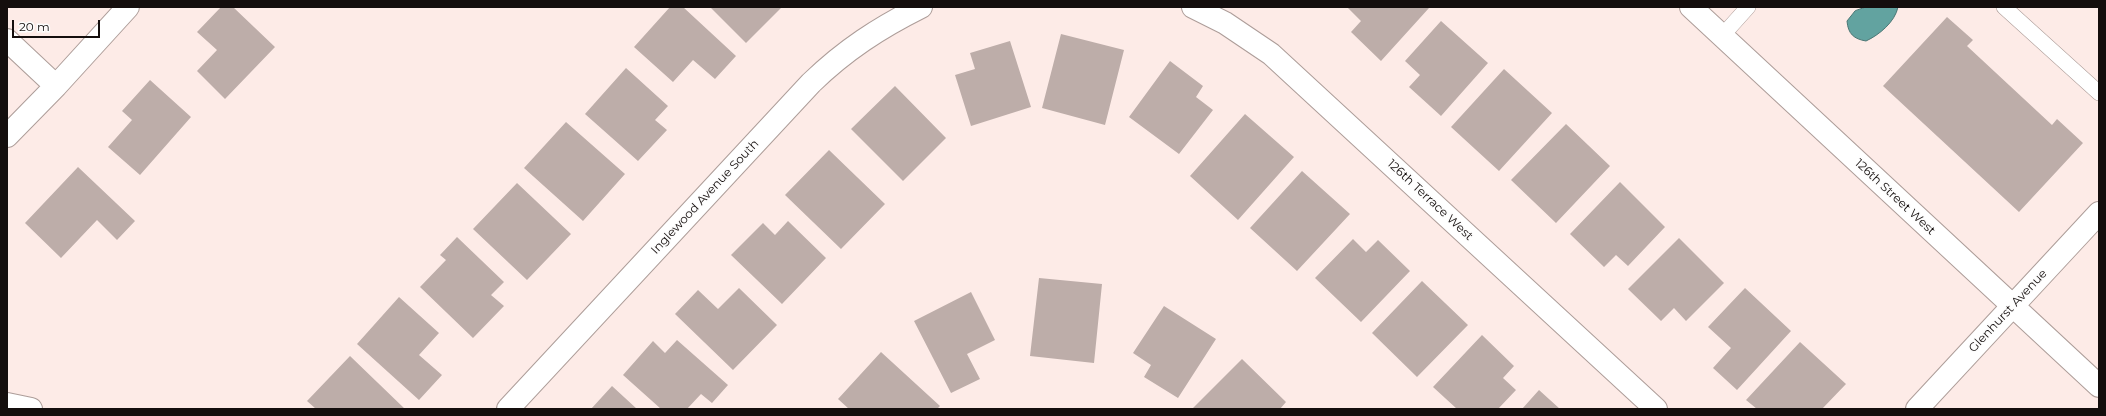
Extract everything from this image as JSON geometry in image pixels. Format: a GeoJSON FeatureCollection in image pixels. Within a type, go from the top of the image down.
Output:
{"type":"FeatureCollection","features":[{"type":"Feature","properties":{"kind":"street"},"geometry":{"type":"LineString","coordinates":[[7,136],[56,86],[128,7]]}},
{"type":"Feature","properties":{"kind":"street","name":"Inglewood Avenue South"},"geometry":{"type":"LineString","coordinates":[[508,409],[811,83],[835,60],[869,35],[921,7]]}},
{"type":"Feature","properties":{"kind":"street","name":"126th Terrace West"},"geometry":{"type":"LineString","coordinates":[[1193,7],[1225,23],[1271,54],[1656,409]]}},
{"type":"Feature","properties":{"kind":"street","name":"126th Street West"},"geometry":{"type":"LineString","coordinates":[[1691,7],[2099,386]]}},
{"type":"Feature","properties":{"kind":"street"},"geometry":{"type":"LineString","coordinates":[[7,40],[56,86]]}},
{"type":"Feature","properties":{"kind":"street","name":"Glenhurst Avenue"},"geometry":{"type":"LineString","coordinates":[[1917,409],[2099,213]]}},
{"type":"Feature","properties":{"kind":"street"},"geometry":{"type":"LineString","coordinates":[[7,404],[31,409]]}},
{"type":"Feature","properties":{"kind":"lane"},"geometry":{"type":"LineString","coordinates":[[1722,36],[1748,7]]}},
{"type":"Feature","properties":{"kind":"lane"},"geometry":{"type":"LineString","coordinates":[[2004,7],[2099,93]]}},
{"type":"Feature","properties":{"kind":"water"},"geometry":{"type":"Polygon","coordinates":[[[1866,7],[1898,7],[1894,18],[1890,23],[1866,41],[1858,39],[1850,33],[1847,21],[1855,11],[1866,7]]]}},
{"type":"Feature","properties":{"kind":"building"},"geometry":{"type":"Polygon","coordinates":[[[221,7],[233,7],[275,47],[225,99],[197,71],[217,50],[197,32],[221,7]]]}},
{"type":"Feature","properties":{"kind":"building"},"geometry":{"type":"Polygon","coordinates":[[[670,7],[683,7],[736,56],[715,79],[693,60],[673,82],[634,47],[670,7]]]}},
{"type":"Feature","properties":{"kind":"building"},"geometry":{"type":"Polygon","coordinates":[[[710,7],[782,7],[746,43],[710,7]]]}},
{"type":"Feature","properties":{"kind":"building"},"geometry":{"type":"Polygon","coordinates":[[[1347,7],[1429,8],[1381,61],[1351,32],[1361,21],[1347,7]]]}},
{"type":"Feature","properties":{"kind":"building"},"geometry":{"type":"Polygon","coordinates":[[[1947,17],[1973,40],[1967,46],[2052,125],[2057,119],[2083,143],[2019,212],[1883,86],[1947,17]]]}},
{"type":"Feature","properties":{"kind":"building"},"geometry":{"type":"Polygon","coordinates":[[[1441,21],[1488,63],[1441,116],[1409,87],[1420,75],[1405,61],[1441,21]]]}},
{"type":"Feature","properties":{"kind":"building"},"geometry":{"type":"Polygon","coordinates":[[[1061,34],[1124,50],[1105,125],[1042,108],[1061,34]]]}},
{"type":"Feature","properties":{"kind":"building"},"geometry":{"type":"Polygon","coordinates":[[[1010,41],[1031,107],[971,126],[955,75],[975,69],[970,53],[1010,41]]]}},
{"type":"Feature","properties":{"kind":"building"},"geometry":{"type":"Polygon","coordinates":[[[1170,61],[1203,86],[1196,97],[1213,110],[1179,154],[1129,117],[1170,61]]]}},
{"type":"Feature","properties":{"kind":"building"},"geometry":{"type":"Polygon","coordinates":[[[626,68],[668,106],[655,120],[667,130],[638,161],[585,114],[626,68]]]}},
{"type":"Feature","properties":{"kind":"building"},"geometry":{"type":"Polygon","coordinates":[[[1504,69],[1552,113],[1499,171],[1451,127],[1504,69]]]}},
{"type":"Feature","properties":{"kind":"building"},"geometry":{"type":"Polygon","coordinates":[[[150,80],[191,117],[140,175],[108,147],[132,120],[122,111],[150,80]]]}},
{"type":"Feature","properties":{"kind":"building"},"geometry":{"type":"Polygon","coordinates":[[[895,86],[946,138],[903,181],[851,129],[895,86]]]}},
{"type":"Feature","properties":{"kind":"building"},"geometry":{"type":"Polygon","coordinates":[[[1245,114],[1294,157],[1238,220],[1190,176],[1245,114]]]}},
{"type":"Feature","properties":{"kind":"building"},"geometry":{"type":"Polygon","coordinates":[[[566,122],[625,174],[583,221],[524,168],[566,122]]]}},
{"type":"Feature","properties":{"kind":"building"},"geometry":{"type":"Polygon","coordinates":[[[1566,124],[1610,166],[1556,223],[1511,180],[1566,124]]]}},
{"type":"Feature","properties":{"kind":"building"},"geometry":{"type":"Polygon","coordinates":[[[829,150],[885,204],[841,249],[785,195],[829,150]]]}},
{"type":"Feature","properties":{"kind":"building"},"geometry":{"type":"Polygon","coordinates":[[[78,167],[135,221],[117,240],[97,220],[61,258],[25,223],[78,167]]]}},
{"type":"Feature","properties":{"kind":"building"},"geometry":{"type":"Polygon","coordinates":[[[1302,171],[1350,214],[1297,271],[1250,228],[1302,171]]]}},
{"type":"Feature","properties":{"kind":"building"},"geometry":{"type":"Polygon","coordinates":[[[1620,182],[1665,227],[1628,266],[1616,255],[1604,267],[1570,234],[1620,182]]]}},
{"type":"Feature","properties":{"kind":"building"},"geometry":{"type":"Polygon","coordinates":[[[517,183],[571,234],[527,280],[473,229],[517,183]]]}},
{"type":"Feature","properties":{"kind":"building"},"geometry":{"type":"Polygon","coordinates":[[[788,221],[826,258],[782,304],[731,255],[763,223],[775,235],[788,221]]]}},
{"type":"Feature","properties":{"kind":"building"},"geometry":{"type":"Polygon","coordinates":[[[457,237],[504,282],[491,295],[504,306],[473,338],[420,287],[446,260],[440,255],[457,237]]]}},
{"type":"Feature","properties":{"kind":"building"},"geometry":{"type":"Polygon","coordinates":[[[1679,238],[1724,283],[1686,321],[1674,308],[1661,321],[1628,289],[1679,238]]]}},
{"type":"Feature","properties":{"kind":"building"},"geometry":{"type":"Polygon","coordinates":[[[1353,239],[1366,252],[1378,240],[1410,271],[1361,322],[1315,278],[1353,239]]]}},
{"type":"Feature","properties":{"kind":"building"},"geometry":{"type":"Polygon","coordinates":[[[1039,278],[1102,284],[1094,363],[1030,356],[1039,278]]]}},
{"type":"Feature","properties":{"kind":"building"},"geometry":{"type":"Polygon","coordinates":[[[1422,281],[1468,325],[1417,377],[1372,333],[1422,281]]]}},
{"type":"Feature","properties":{"kind":"building"},"geometry":{"type":"Polygon","coordinates":[[[739,288],[777,325],[733,370],[675,314],[698,290],[718,309],[739,288]]]}},
{"type":"Feature","properties":{"kind":"building"},"geometry":{"type":"Polygon","coordinates":[[[1745,288],[1791,331],[1737,390],[1713,368],[1731,348],[1708,327],[1745,288]]]}},
{"type":"Feature","properties":{"kind":"building"},"geometry":{"type":"Polygon","coordinates":[[[971,292],[995,340],[967,354],[980,379],[951,393],[914,321],[971,292]]]}},
{"type":"Feature","properties":{"kind":"building"},"geometry":{"type":"Polygon","coordinates":[[[399,297],[439,333],[419,355],[442,375],[419,400],[357,344],[399,297]]]}},
{"type":"Feature","properties":{"kind":"building"},"geometry":{"type":"Polygon","coordinates":[[[1164,306],[1216,339],[1178,398],[1144,377],[1151,365],[1133,353],[1164,306]]]}},
{"type":"Feature","properties":{"kind":"building"},"geometry":{"type":"Polygon","coordinates":[[[1482,335],[1514,366],[1503,378],[1516,390],[1498,409],[1457,409],[1433,387],[1482,335]]]}},
{"type":"Feature","properties":{"kind":"building"},"geometry":{"type":"Polygon","coordinates":[[[677,340],[728,385],[712,403],[701,394],[687,409],[661,409],[623,375],[653,341],[665,353],[677,340]]]}},
{"type":"Feature","properties":{"kind":"building"},"geometry":{"type":"Polygon","coordinates":[[[1800,342],[1846,384],[1822,409],[1757,409],[1746,400],[1800,342]]]}},
{"type":"Feature","properties":{"kind":"building"},"geometry":{"type":"Polygon","coordinates":[[[881,352],[940,406],[937,409],[849,409],[838,399],[881,352]]]}},
{"type":"Feature","properties":{"kind":"building"},"geometry":{"type":"Polygon","coordinates":[[[350,356],[405,409],[316,409],[307,401],[350,356]]]}},
{"type":"Feature","properties":{"kind":"building"},"geometry":{"type":"Polygon","coordinates":[[[1242,359],[1286,402],[1280,409],[1192,409],[1242,359]]]}},
{"type":"Feature","properties":{"kind":"building"},"geometry":{"type":"Polygon","coordinates":[[[612,386],[637,409],[591,409],[612,386]]]}},
{"type":"Feature","properties":{"kind":"building"},"geometry":{"type":"Polygon","coordinates":[[[1539,390],[1560,409],[1522,409],[1539,390]]]}}]}
